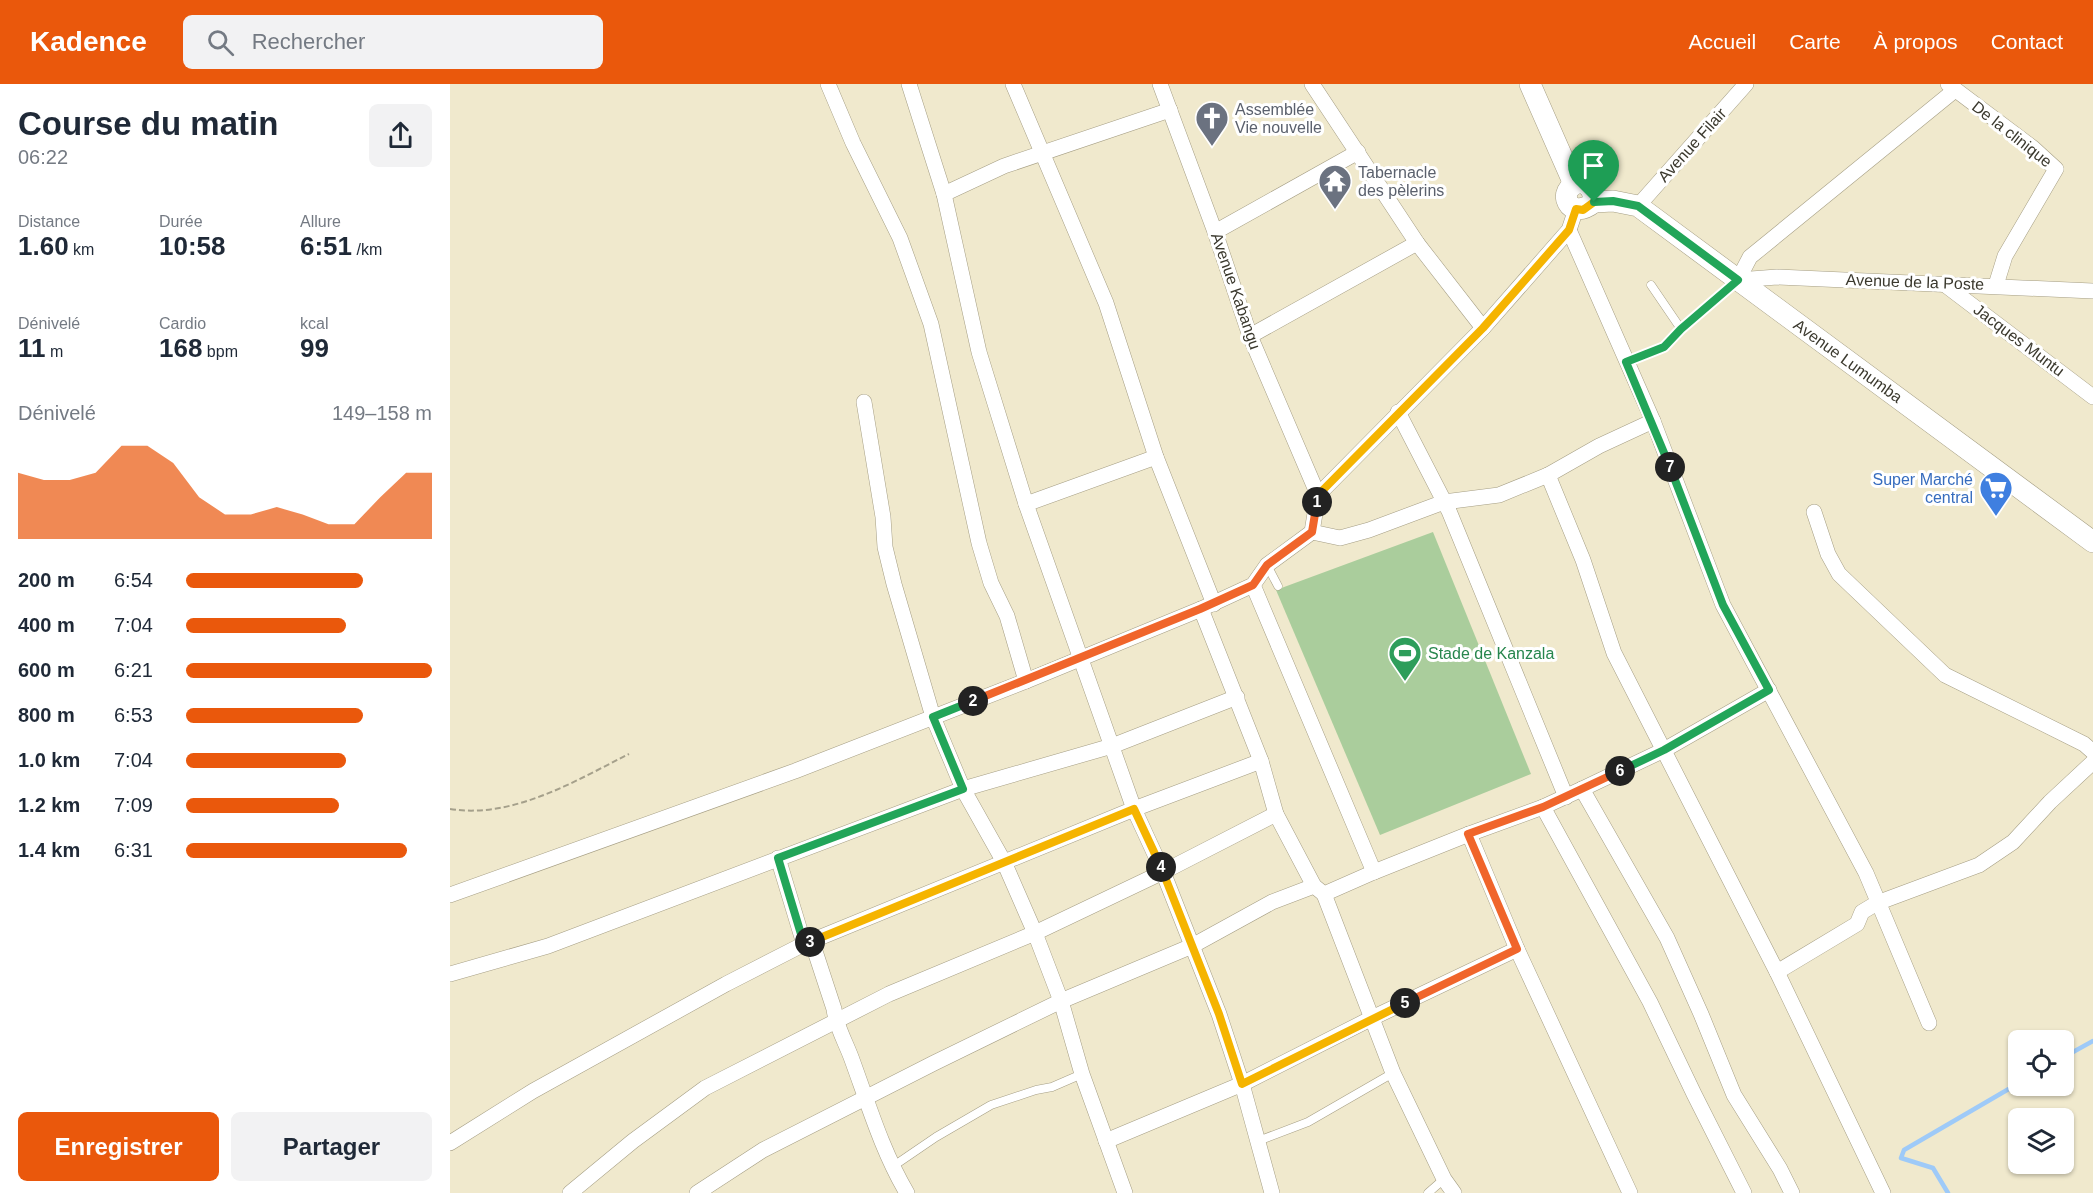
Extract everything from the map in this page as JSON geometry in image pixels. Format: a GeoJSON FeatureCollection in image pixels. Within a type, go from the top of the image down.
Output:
{"type":"FeatureCollection","features":[{"type":"Feature","properties":{"kind":"main road"},"geometry":{"type":"LineString","coordinates":[[1530,84],[1574,184],[1586,184],[1591,188],[1585,206]]}},
{"type":"Feature","properties":{"kind":"main road","name":"Avenue Lumumba"},"geometry":{"type":"LineString","coordinates":[[1585,206],[1613,201],[1638,206],[2093,542]]}},
{"type":"Feature","properties":{"kind":"street"},"geometry":{"type":"LineString","coordinates":[[828,84],[853,142],[900,238],[931,324],[979,543],[991,583],[1007,616],[1026,681]]}},
{"type":"Feature","properties":{"kind":"street"},"geometry":{"type":"LineString","coordinates":[[909,84],[944,194],[979,352],[1026,504],[1134,809],[1163,872],[1219,1014],[1242,1084],[1272,1193]]}},
{"type":"Feature","properties":{"kind":"street"},"geometry":{"type":"LineString","coordinates":[[1013,84],[1106,303],[1156,457],[1261,761],[1276,814],[1319,890],[1393,1073],[1444,1179],[1454,1193]]}},
{"type":"Feature","properties":{"kind":"street"},"geometry":{"type":"LineString","coordinates":[[1312,84],[1417,243],[1483,328]]}},
{"type":"Feature","properties":{"kind":"street","name":"Avenue Filair"},"geometry":{"type":"LineString","coordinates":[[1638,206],[1746,84]]}},
{"type":"Feature","properties":{"kind":"street","name":"Avenue Kabangu"},"geometry":{"type":"LineString","coordinates":[[1162,85],[1250,336],[1318,495]]}},
{"type":"Feature","properties":{"kind":"street"},"geometry":{"type":"LineString","coordinates":[[1738,280],[1750,257],[1952,87]]}},
{"type":"Feature","properties":{"kind":"street","name":"De la clinique"},"geometry":{"type":"LineString","coordinates":[[1952,87],[2033,148],[2056,169],[2005,256],[1996,285]]}},
{"type":"Feature","properties":{"kind":"street"},"geometry":{"type":"LineString","coordinates":[[944,194],[1004,166],[1170,110]]}},
{"type":"Feature","properties":{"kind":"street"},"geometry":{"type":"LineString","coordinates":[[1215,232],[1358,152]]}},
{"type":"Feature","properties":{"kind":"street"},"geometry":{"type":"LineString","coordinates":[[450,895],[677,815],[933,717],[1207,607],[1253,585],[1267,565],[1312,532],[1318,495],[1483,328],[1569,230],[1585,206]]}},
{"type":"Feature","properties":{"kind":"street"},"geometry":{"type":"LineString","coordinates":[[1569,230],[1653,421],[1723,605],[1866,873],[1876,903],[1929,1023]]}},
{"type":"Feature","properties":{"kind":"street"},"geometry":{"type":"LineString","coordinates":[[1250,336],[1417,243]]}},
{"type":"Feature","properties":{"kind":"street","name":"Avenue de la Poste"},"geometry":{"type":"LineString","coordinates":[[1738,280],[1778,277],[2093,291]]}},
{"type":"Feature","properties":{"kind":"street","name":"Jacques Muntu"},"geometry":{"type":"LineString","coordinates":[[1944,284],[2093,397]]}},
{"type":"Feature","properties":{"kind":"street"},"geometry":{"type":"LineString","coordinates":[[864,402],[883,517],[885,547],[933,717],[963,789],[1004,862],[1035,933],[1061,1001],[1082,1074],[1125,1193]]}},
{"type":"Feature","properties":{"kind":"street"},"geometry":{"type":"LineString","coordinates":[[1398,412],[1444,502],[1566,797]]}},
{"type":"Feature","properties":{"kind":"street"},"geometry":{"type":"LineString","coordinates":[[1312,532],[1340,538],[1369,530],[1444,502],[1499,495],[1548,475],[1599,446],[1653,421]]}},
{"type":"Feature","properties":{"kind":"street"},"geometry":{"type":"LineString","coordinates":[[1026,504],[1156,457]]}},
{"type":"Feature","properties":{"kind":"street"},"geometry":{"type":"LineString","coordinates":[[1548,475],[1583,560],[1614,653],[1777,972],[1883,1193]]}},
{"type":"Feature","properties":{"kind":"street"},"geometry":{"type":"LineString","coordinates":[[1814,512],[1828,554],[1839,574],[1945,675],[2084,744],[2093,752]]}},
{"type":"Feature","properties":{"kind":"street"},"geometry":{"type":"LineString","coordinates":[[1253,585],[1374,872]]}},
{"type":"Feature","properties":{"kind":"street"},"geometry":{"type":"LineString","coordinates":[[697,1193],[763,1150],[1061,1001],[1192,946],[1272,902],[1374,872],[1566,797],[1664,750],[1769,690]]}},
{"type":"Feature","properties":{"kind":"street"},"geometry":{"type":"LineString","coordinates":[[450,974],[548,946],[963,789],[1112,746],[1237,696]]}},
{"type":"Feature","properties":{"kind":"street"},"geometry":{"type":"LineString","coordinates":[[450,1143],[533,1091],[726,984],[804,944],[1134,809],[1261,761]]}},
{"type":"Feature","properties":{"kind":"street"},"geometry":{"type":"LineString","coordinates":[[1777,972],[1857,924],[1862,912],[1876,903],[1979,865],[2013,842],[2050,802],[2093,762]]}},
{"type":"Feature","properties":{"kind":"street"},"geometry":{"type":"LineString","coordinates":[[1582,789],[1667,938],[1734,1095],[1780,1169],[1792,1193]]}},
{"type":"Feature","properties":{"kind":"street"},"geometry":{"type":"LineString","coordinates":[[1543,807],[1650,1002],[1744,1193]]}},
{"type":"Feature","properties":{"kind":"street"},"geometry":{"type":"LineString","coordinates":[[570,1193],[633,1141],[705,1088],[889,994],[1035,933],[1163,872],[1276,814]]}},
{"type":"Feature","properties":{"kind":"street"},"geometry":{"type":"LineString","coordinates":[[1468,834],[1517,949],[1630,1193]]}},
{"type":"Feature","properties":{"kind":"street"},"geometry":{"type":"LineString","coordinates":[[778,858],[804,944]]}},
{"type":"Feature","properties":{"kind":"street"},"geometry":{"type":"LineString","coordinates":[[804,944],[813,945],[836,1020],[892,1167],[907,1193]]}},
{"type":"Feature","properties":{"kind":"street"},"geometry":{"type":"LineString","coordinates":[[1106,1141],[1242,1084],[1372,1018],[1517,949]]}},
{"type":"Feature","properties":{"kind":"lane"},"geometry":{"type":"LineString","coordinates":[[1626,362],[1664,347],[1681,329],[1738,280]]}},
{"type":"Feature","properties":{"kind":"lane"},"geometry":{"type":"LineString","coordinates":[[1652,285],[1681,329]]}},
{"type":"Feature","properties":{"kind":"lane"},"geometry":{"type":"LineString","coordinates":[[1267,565],[1278,586]]}},
{"type":"Feature","properties":{"kind":"lane"},"geometry":{"type":"LineString","coordinates":[[1258,1141],[1308,1122],[1393,1073]]}},
{"type":"Feature","properties":{"kind":"lane"},"geometry":{"type":"LineString","coordinates":[[892,1167],[936,1137],[992,1105],[1052,1087],[1082,1074]]}},
{"type":"Feature","properties":{"kind":"lane"},"geometry":{"type":"LineString","coordinates":[[1428,1193],[1444,1179]]}},
{"type":"Feature","properties":{"kind":"path"},"geometry":{"type":"LineString","coordinates":[[450,809],[495,810],[557,789],[630,754]]}},
{"type":"Feature","properties":{"kind":"green space","name":"Stade de Kanzala"},"geometry":{"type":"Polygon","coordinates":[[[1433,532],[1531,774],[1380,835],[1276,590],[1433,532]]]}},
{"type":"Feature","properties":{"kind":"waterway"},"geometry":{"type":"LineString","coordinates":[[2074,1051],[2093,1041]]}},
{"type":"Feature","properties":{"kind":"waterway"},"geometry":{"type":"LineString","coordinates":[[1948,1193],[1933,1168],[1901,1158],[1904,1150],[2008,1089]]}},
{"type":"Feature","properties":{"kind":"place","name":"Assemblée Vie nouvelle"},"geometry":{"type":"Point","coordinates":[1212,147]}},
{"type":"Feature","properties":{"kind":"place","name":"Tabernacle des pèlerins"},"geometry":{"type":"Point","coordinates":[1335,210]}},
{"type":"Feature","properties":{"kind":"place","name":"Super Marché central"},"geometry":{"type":"Point","coordinates":[1996,517]}},
{"type":"Feature","properties":{"kind":"place","name":"Stade de Kanzala"},"geometry":{"type":"Point","coordinates":[1405,682]}},
{"type":"Feature","properties":{"kind":"route"},"geometry":{"type":"LineString","coordinates":[[1613,201],[1638,206],[1738,280],[1681,329],[1664,347],[1626,362],[1653,421],[1723,605],[1769,690],[1664,750],[1543,807],[1468,834],[1517,949],[1372,1018],[1242,1084],[1219,1014],[1163,872],[1134,809],[804,944],[778,858],[963,789],[933,717],[1026,681],[1253,585],[1267,565],[1312,532],[1318,495],[1483,328],[1569,230],[1576,209],[1583,210],[1594,202],[1613,201]]}}]}
